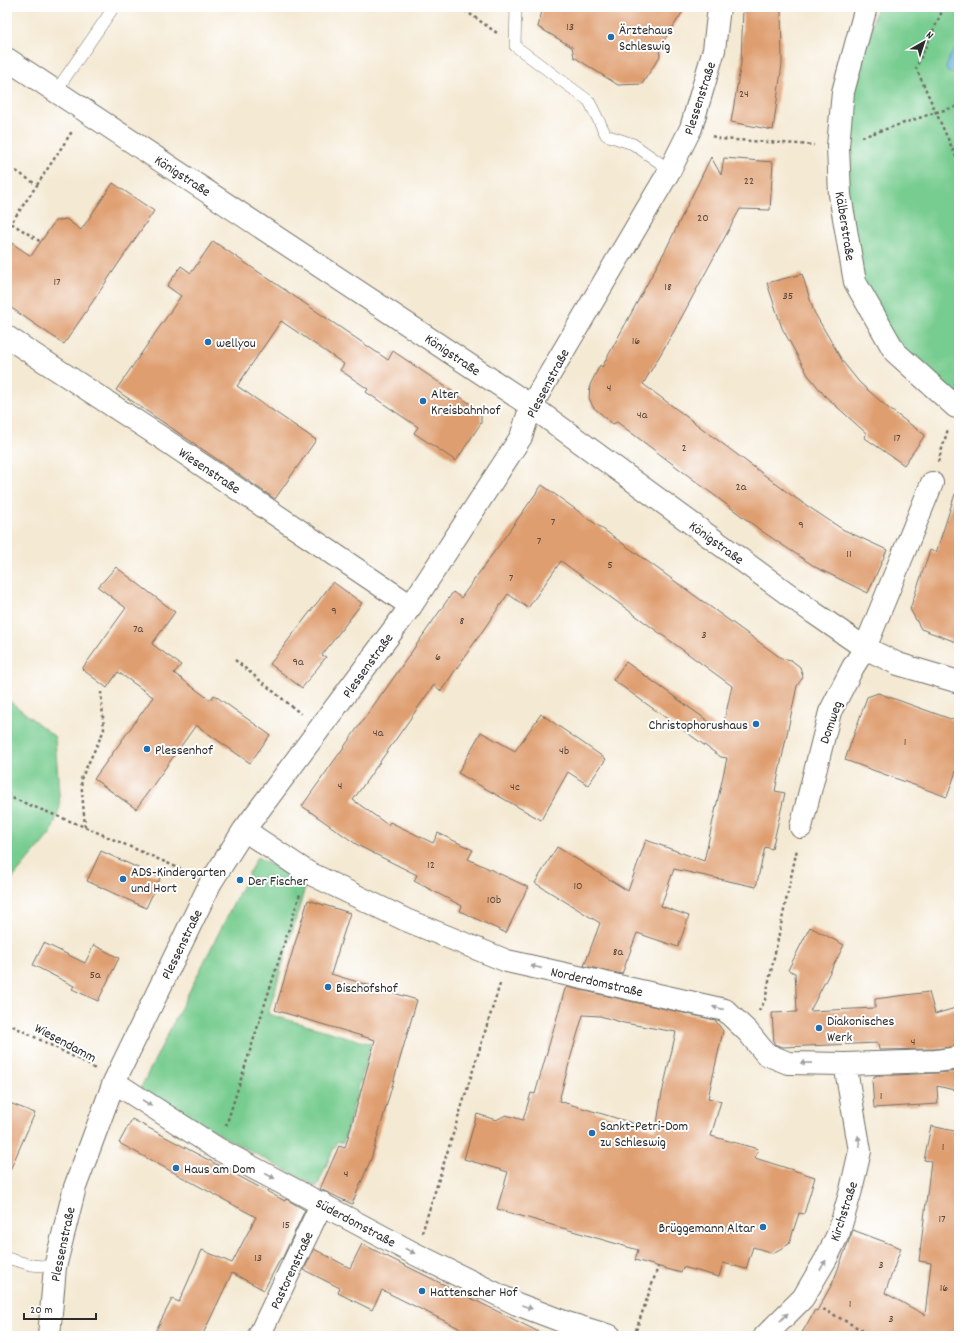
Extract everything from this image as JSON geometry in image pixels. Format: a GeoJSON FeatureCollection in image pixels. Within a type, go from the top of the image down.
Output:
{"type":"FeatureCollection","features":[{"type":"Feature","properties":{"kind":"street","name":"Plessenstraße"},"geometry":{"type":"LineString","coordinates":[[49,1336],[55,1267],[74,1187],[114,1082],[211,882],[244,830],[320,730],[410,606],[521,437],[531,406],[670,170],[691,128],[714,50],[719,7]]}},
{"type":"Feature","properties":{"kind":"street","name":"Kälberstraße"},"geometry":{"type":"LineString","coordinates":[[866,7],[843,92],[838,146],[840,195],[855,282],[895,352],[958,407]]}},
{"type":"Feature","properties":{"kind":"street","name":"Königstraße"},"geometry":{"type":"LineString","coordinates":[[7,59],[531,406],[814,613],[865,648],[898,664],[959,682]]}},
{"type":"Feature","properties":{"kind":"street","name":"Wiesenstraße"},"geometry":{"type":"LineString","coordinates":[[7,337],[159,436],[410,606]]}},
{"type":"Feature","properties":{"kind":"street","name":"Domweg"},"geometry":{"type":"LineString","coordinates":[[801,827],[830,712],[853,667],[865,648],[932,483]]}},
{"type":"Feature","properties":{"kind":"street","name":"Norderdomstraße"},"geometry":{"type":"LineString","coordinates":[[244,830],[307,872],[406,920],[507,961],[725,1010],[748,1032],[766,1054],[788,1063],[846,1064],[936,1062],[959,1058]]}},
{"type":"Feature","properties":{"kind":"street","name":"Kirchstraße"},"geometry":{"type":"LineString","coordinates":[[765,1336],[803,1298],[826,1259],[839,1232],[860,1151],[846,1064]]}},
{"type":"Feature","properties":{"kind":"street","name":"Süderdomstraße"},"geometry":{"type":"LineString","coordinates":[[114,1082],[218,1149],[416,1254],[565,1329],[610,1336]]}},
{"type":"Feature","properties":{"kind":"street","name":"Pastorenstraße"},"geometry":{"type":"LineString","coordinates":[[259,1336],[322,1203]]}},
{"type":"Feature","properties":{"kind":"lane"},"geometry":{"type":"LineString","coordinates":[[56,91],[114,7]]}},
{"type":"Feature","properties":{"kind":"lane"},"geometry":{"type":"LineString","coordinates":[[516,7],[515,46],[589,101],[606,136],[633,144],[670,170]]}},
{"type":"Feature","properties":{"kind":"lane"},"geometry":{"type":"LineString","coordinates":[[7,1258],[30,1265],[55,1267]]}},
{"type":"Feature","properties":{"kind":"path"},"geometry":{"type":"LineString","coordinates":[[460,7],[515,46]]}},
{"type":"Feature","properties":{"kind":"path"},"geometry":{"type":"LineString","coordinates":[[944,7],[916,68],[957,159],[959,171]]}},
{"type":"Feature","properties":{"kind":"path"},"geometry":{"type":"LineString","coordinates":[[691,128],[720,140],[838,146],[936,112],[959,106]]}},
{"type":"Feature","properties":{"kind":"path"},"geometry":{"type":"LineString","coordinates":[[41,242],[11,223],[86,111]]}},
{"type":"Feature","properties":{"kind":"path"},"geometry":{"type":"LineString","coordinates":[[16,171],[37,184]]}},
{"type":"Feature","properties":{"kind":"path"},"geometry":{"type":"LineString","coordinates":[[932,483],[958,407]]}},
{"type":"Feature","properties":{"kind":"path"},"geometry":{"type":"LineString","coordinates":[[235,660],[320,730]]}},
{"type":"Feature","properties":{"kind":"path"},"geometry":{"type":"LineString","coordinates":[[85,827],[81,779],[104,730],[101,692]]}},
{"type":"Feature","properties":{"kind":"path"},"geometry":{"type":"LineString","coordinates":[[7,796],[85,827],[211,882]]}},
{"type":"Feature","properties":{"kind":"path"},"geometry":{"type":"LineString","coordinates":[[748,1032],[765,1000],[801,827]]}},
{"type":"Feature","properties":{"kind":"path"},"geometry":{"type":"LineString","coordinates":[[218,1149],[299,897]]}},
{"type":"Feature","properties":{"kind":"path"},"geometry":{"type":"LineString","coordinates":[[416,1254],[507,961]]}},
{"type":"Feature","properties":{"kind":"path","name":"Wiesendamm"},"geometry":{"type":"LineString","coordinates":[[7,1023],[86,1063],[114,1082]]}},
{"type":"Feature","properties":{"kind":"path"},"geometry":{"type":"LineString","coordinates":[[634,1336],[658,1267]]}},
{"type":"Feature","properties":{"kind":"path"},"geometry":{"type":"LineString","coordinates":[[803,1298],[873,1336]]}},
{"type":"Feature","properties":{"kind":"green space"},"geometry":{"type":"Polygon","coordinates":[[[877,7],[959,7],[959,401],[898,348],[861,285],[845,191],[850,96],[877,7]]]}},
{"type":"Feature","properties":{"kind":"green space"},"geometry":{"type":"Polygon","coordinates":[[[7,699],[55,737],[60,807],[51,833],[7,885],[7,699]]]}},
{"type":"Feature","properties":{"kind":"green space"},"geometry":{"type":"Polygon","coordinates":[[[257,857],[306,884],[268,1014],[371,1044],[343,1143],[337,1141],[317,1187],[139,1091],[257,857]]]}},
{"type":"Feature","properties":{"kind":"water"},"geometry":{"type":"Polygon","coordinates":[[[959,44],[959,76],[948,71],[946,68],[950,56],[959,44]]]}},
{"type":"Feature","properties":{"kind":"building","name":"Ärztehaus Schleswig"},"geometry":{"type":"Polygon","coordinates":[[[543,7],[686,7],[659,48],[660,56],[642,84],[618,85],[574,57],[572,47],[538,27],[543,7]]]}},
{"type":"Feature","properties":{"kind":"building"},"geometry":{"type":"Polygon","coordinates":[[[743,7],[781,7],[782,64],[773,130],[731,122],[741,63],[743,7]]]}},
{"type":"Feature","properties":{"kind":"building"},"geometry":{"type":"Polygon","coordinates":[[[711,157],[721,175],[724,158],[773,162],[770,210],[740,209],[673,333],[643,384],[791,495],[842,529],[887,550],[868,593],[817,568],[763,532],[617,422],[613,424],[593,407],[589,398],[590,385],[600,365],[602,367],[666,249],[711,157]]]}},
{"type":"Feature","properties":{"kind":"building"},"geometry":{"type":"Polygon","coordinates":[[[113,183],[154,211],[64,344],[7,305],[7,240],[31,256],[55,221],[66,219],[81,230],[113,183]]]}},
{"type":"Feature","properties":{"kind":"building","name":"wellyou"},"geometry":{"type":"Polygon","coordinates":[[[213,241],[388,360],[393,351],[481,411],[481,423],[456,461],[414,433],[418,427],[366,392],[368,389],[340,370],[344,364],[281,321],[237,386],[316,440],[275,499],[116,390],[181,296],[167,286],[181,266],[191,273],[213,241]]]}},
{"type":"Feature","properties":{"kind":"building"},"geometry":{"type":"Polygon","coordinates":[[[802,274],[814,312],[843,362],[859,382],[888,408],[925,435],[904,465],[865,438],[866,433],[825,396],[808,375],[782,328],[767,283],[802,274]]]}},
{"type":"Feature","properties":{"kind":"building"},"geometry":{"type":"Polygon","coordinates":[[[542,485],[781,658],[791,660],[800,667],[803,677],[797,686],[775,791],[785,793],[772,849],[765,847],[756,887],[674,869],[661,906],[689,916],[678,947],[637,933],[622,974],[584,966],[600,923],[535,883],[557,847],[628,891],[646,840],[704,861],[727,758],[721,757],[613,680],[626,662],[722,731],[732,686],[561,561],[528,608],[508,594],[441,691],[434,685],[353,800],[388,825],[390,822],[433,843],[438,833],[473,850],[468,859],[528,887],[506,933],[460,911],[462,906],[414,881],[417,875],[359,846],[302,806],[453,592],[461,598],[542,485]]]}},
{"type":"Feature","properties":{"kind":"building"},"geometry":{"type":"Polygon","coordinates":[[[955,494],[959,495],[959,643],[921,629],[910,609],[930,550],[936,553],[955,494]]]}},
{"type":"Feature","properties":{"kind":"building"},"geometry":{"type":"Polygon","coordinates":[[[116,567],[175,612],[152,644],[181,665],[174,673],[210,700],[214,695],[270,735],[250,763],[196,725],[136,809],[94,779],[153,697],[118,672],[107,688],[82,669],[126,608],[98,587],[116,567]]]}},
{"type":"Feature","properties":{"kind":"building"},"geometry":{"type":"Polygon","coordinates":[[[333,582],[362,603],[322,655],[326,657],[302,688],[270,664],[333,582]]]}},
{"type":"Feature","properties":{"kind":"building"},"geometry":{"type":"Polygon","coordinates":[[[878,693],[959,722],[959,763],[947,797],[845,760],[867,697],[878,693]]]}},
{"type":"Feature","properties":{"kind":"building"},"geometry":{"type":"Polygon","coordinates":[[[541,714],[606,759],[588,785],[568,772],[541,820],[458,773],[481,732],[515,751],[541,714]]]}},
{"type":"Feature","properties":{"kind":"building","name":"ADS-Kindergarten und Hort"},"geometry":{"type":"Polygon","coordinates":[[[101,851],[160,878],[146,908],[87,881],[101,851]]]}},
{"type":"Feature","properties":{"kind":"building","name":"Bischofshof"},"geometry":{"type":"Polygon","coordinates":[[[308,900],[350,913],[331,974],[417,1000],[371,1159],[352,1204],[320,1189],[339,1146],[345,1148],[375,1040],[275,1010],[308,900]]]}},
{"type":"Feature","properties":{"kind":"building"},"geometry":{"type":"Polygon","coordinates":[[[810,927],[844,945],[810,1011],[875,1008],[875,999],[929,992],[935,1014],[959,1007],[959,1046],[935,1049],[879,1050],[878,1043],[783,1047],[774,1044],[772,1013],[797,1012],[795,973],[788,970],[810,927]]]}},
{"type":"Feature","properties":{"kind":"building"},"geometry":{"type":"Polygon","coordinates":[[[44,943],[85,963],[94,945],[119,958],[98,1001],[72,989],[74,986],[33,965],[44,943]]]}},
{"type":"Feature","properties":{"kind":"building","name":"Sankt-Petri-Dom zu Schleswig"},"geometry":{"type":"Polygon","coordinates":[[[567,987],[715,1020],[723,1031],[708,1098],[721,1101],[711,1136],[758,1149],[755,1158],[815,1177],[804,1214],[799,1213],[789,1244],[773,1253],[753,1247],[746,1269],[723,1263],[719,1277],[683,1267],[681,1273],[635,1260],[638,1250],[497,1209],[508,1172],[464,1159],[477,1114],[496,1120],[506,1115],[523,1120],[531,1093],[535,1094],[565,989],[567,987]],[[583,1015],[559,1101],[656,1130],[661,1098],[676,1032],[624,1023],[600,1016],[583,1015]]]}},
{"type":"Feature","properties":{"kind":"building"},"geometry":{"type":"Polygon","coordinates":[[[959,1071],[959,1091],[937,1086],[938,1104],[874,1108],[872,1079],[875,1076],[959,1071]]]}},
{"type":"Feature","properties":{"kind":"building"},"geometry":{"type":"Polygon","coordinates":[[[7,1102],[35,1113],[7,1177],[7,1102]]]}},
{"type":"Feature","properties":{"kind":"building"},"geometry":{"type":"Polygon","coordinates":[[[132,1119],[285,1201],[286,1199],[305,1210],[282,1259],[281,1258],[264,1290],[232,1273],[202,1336],[153,1336],[172,1299],[179,1302],[202,1250],[232,1263],[256,1217],[119,1143],[132,1119]]]}},
{"type":"Feature","properties":{"kind":"building"},"geometry":{"type":"Polygon","coordinates":[[[931,1126],[959,1132],[959,1336],[800,1336],[815,1310],[817,1311],[833,1282],[853,1230],[901,1248],[885,1293],[925,1315],[931,1263],[919,1261],[931,1161],[924,1160],[931,1126]]]}},
{"type":"Feature","properties":{"kind":"building","name":"Hattenscher Hof"},"geometry":{"type":"Polygon","coordinates":[[[362,1244],[547,1336],[475,1336],[382,1290],[372,1310],[338,1293],[340,1288],[304,1270],[314,1249],[350,1268],[362,1244]]]}},
{"type":"Feature","properties":{"kind":"place","name":"Ärztehaus Schleswig"},"geometry":{"type":"Point","coordinates":[611,37]}},
{"type":"Feature","properties":{"kind":"place","name":"wellyou"},"geometry":{"type":"Point","coordinates":[208,342]}},
{"type":"Feature","properties":{"kind":"place","name":"Alter Kreisbahnhof"},"geometry":{"type":"Point","coordinates":[423,401]}},
{"type":"Feature","properties":{"kind":"place","name":"Christophorushaus"},"geometry":{"type":"Point","coordinates":[756,724]}},
{"type":"Feature","properties":{"kind":"place","name":"Plessenhof"},"geometry":{"type":"Point","coordinates":[147,749]}},
{"type":"Feature","properties":{"kind":"place","name":"ADS-Kindergarten und Hort"},"geometry":{"type":"Point","coordinates":[123,879]}},
{"type":"Feature","properties":{"kind":"place","name":"Der Fischer"},"geometry":{"type":"Point","coordinates":[240,880]}},
{"type":"Feature","properties":{"kind":"place","name":"Bischofshof"},"geometry":{"type":"Point","coordinates":[328,987]}},
{"type":"Feature","properties":{"kind":"place","name":"Diakonisches Werk"},"geometry":{"type":"Point","coordinates":[819,1028]}},
{"type":"Feature","properties":{"kind":"place","name":"Sankt-Petri-Dom zu Schleswig"},"geometry":{"type":"Point","coordinates":[592,1133]}},
{"type":"Feature","properties":{"kind":"place","name":"Haus am Dom"},"geometry":{"type":"Point","coordinates":[176,1168]}},
{"type":"Feature","properties":{"kind":"place","name":"Brüggemann Altar"},"geometry":{"type":"Point","coordinates":[763,1227]}},
{"type":"Feature","properties":{"kind":"place","name":"Hattenscher Hof"},"geometry":{"type":"Point","coordinates":[422,1291]}}]}
